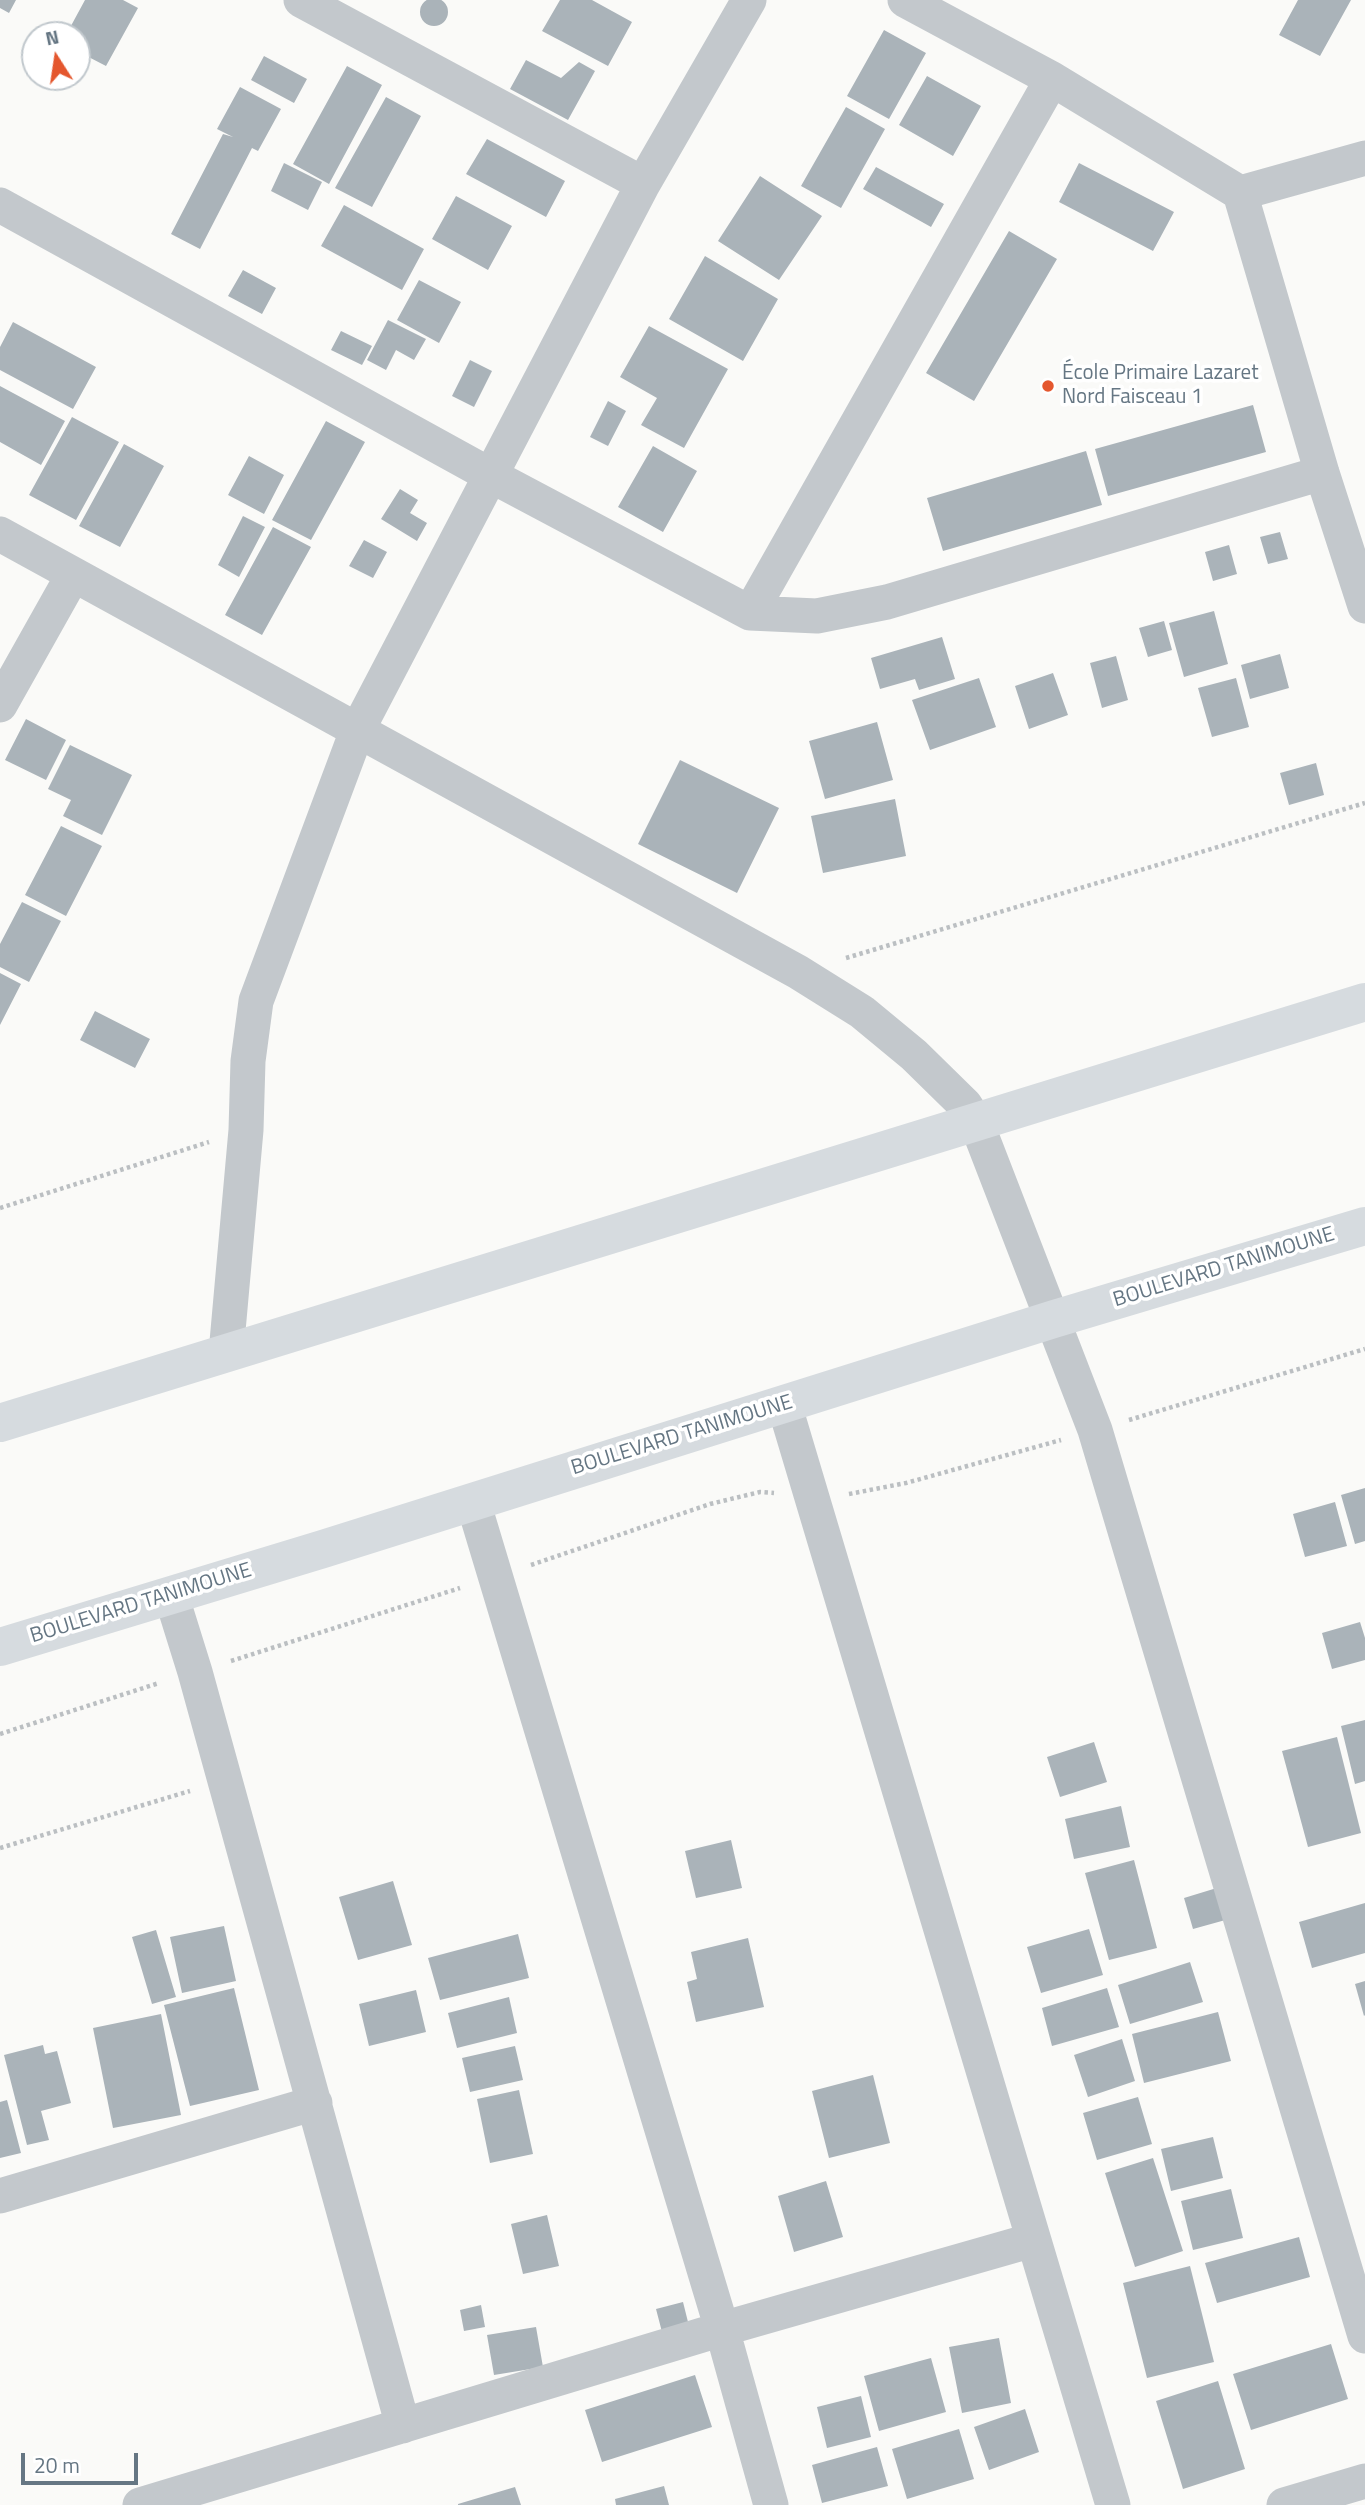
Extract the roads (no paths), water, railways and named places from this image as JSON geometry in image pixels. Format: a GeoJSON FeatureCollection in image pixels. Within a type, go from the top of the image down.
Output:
{"type":"FeatureCollection","features":[{"type":"Feature","properties":{"kind":"main road"},"geometry":{"type":"LineString","coordinates":[[0,1423],[1365,1002]]}},
{"type":"Feature","properties":{"kind":"main road","name":"BOULEVARD TANIMOUNE"},"geometry":{"type":"LineString","coordinates":[[0,1647],[1054,1319],[1365,1226]]}},
{"type":"Feature","properties":{"kind":"street"},"geometry":{"type":"LineString","coordinates":[[301,0],[643,184]]}},
{"type":"Feature","properties":{"kind":"street"},"geometry":{"type":"LineString","coordinates":[[226,1353],[246,1130],[248,1061],[256,1001],[357,731],[643,184],[749,0]]}},
{"type":"Feature","properties":{"kind":"street"},"geometry":{"type":"LineString","coordinates":[[905,0],[1052,79],[1240,193],[1322,473],[1365,606]]}},
{"type":"Feature","properties":{"kind":"street"},"geometry":{"type":"LineString","coordinates":[[750,613],[1052,79]]}},
{"type":"Feature","properties":{"kind":"street"},"geometry":{"type":"LineString","coordinates":[[1240,193],[1365,158]]}},
{"type":"Feature","properties":{"kind":"street"},"geometry":{"type":"LineString","coordinates":[[0,205],[490,475],[750,613],[817,616],[887,601],[1322,473]]}},
{"type":"Feature","properties":{"kind":"street"},"geometry":{"type":"LineString","coordinates":[[0,534],[798,972],[862,1012],[914,1055],[965,1105],[976,1122],[1096,1430],[1365,2336]]}},
{"type":"Feature","properties":{"kind":"street"},"geometry":{"type":"LineString","coordinates":[[0,705],[73,575]]}},
{"type":"Feature","properties":{"kind":"street"},"geometry":{"type":"LineString","coordinates":[[784,1404],[1113,2505]]}},
{"type":"Feature","properties":{"kind":"street"},"geometry":{"type":"LineString","coordinates":[[473,1502],[722,2329],[771,2505]]}},
{"type":"Feature","properties":{"kind":"street"},"geometry":{"type":"LineString","coordinates":[[171,1595],[195,1672],[403,2427]]}},
{"type":"Feature","properties":{"kind":"street"},"geometry":{"type":"LineString","coordinates":[[0,2196],[315,2103]]}},
{"type":"Feature","properties":{"kind":"street"},"geometry":{"type":"LineString","coordinates":[[140,2505],[722,2329],[1033,2240]]}},
{"type":"Feature","properties":{"kind":"street"},"geometry":{"type":"LineString","coordinates":[[1284,2505],[1365,2481]]}},
{"type":"Feature","properties":{"kind":"place","name":"École Primaire Lazaret Nord Faisceau 1"},"geometry":{"type":"Point","coordinates":[1048,386]}}]}
